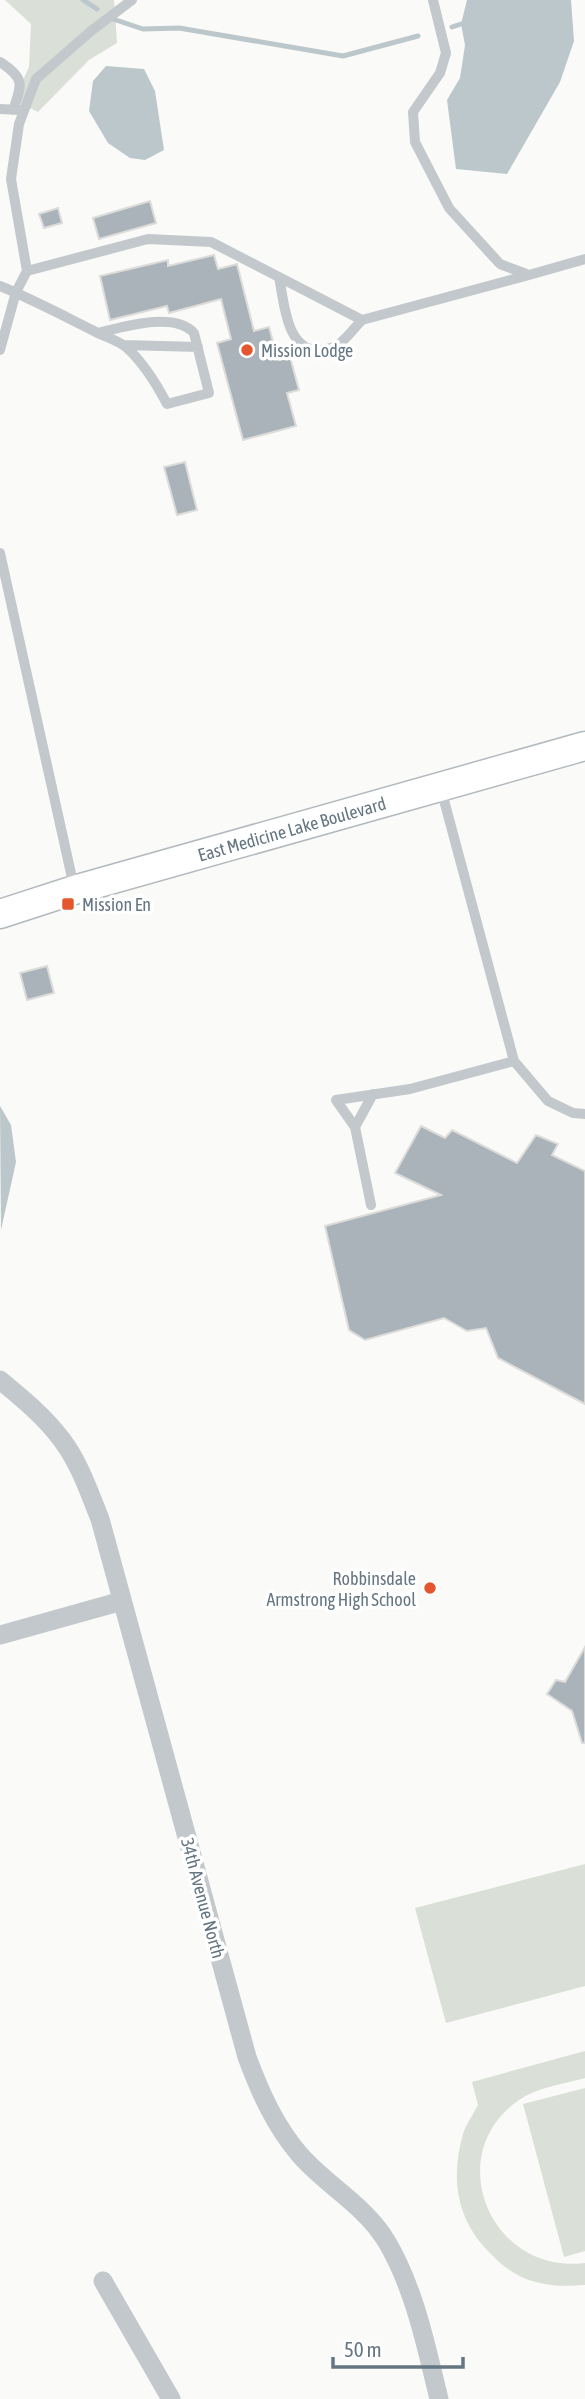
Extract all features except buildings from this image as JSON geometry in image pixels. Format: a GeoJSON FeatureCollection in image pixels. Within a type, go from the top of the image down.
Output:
{"type":"FeatureCollection","features":[{"type":"Feature","properties":{"kind":"street","name":"East Medicine Lake Boulevard"},"geometry":{"type":"LineString","coordinates":[[0,914],[74,890],[585,746]]}},
{"type":"Feature","properties":{"kind":"street","name":"34th Avenue North"},"geometry":{"type":"LineString","coordinates":[[0,1380],[34,1408],[63,1440],[84,1478],[100,1519],[247,2057],[261,2093],[279,2127],[301,2157],[362,2209],[386,2240],[416,2307],[439,2399]]}},
{"type":"Feature","properties":{"kind":"street"},"geometry":{"type":"LineString","coordinates":[[0,1634],[122,1601]]}},
{"type":"Feature","properties":{"kind":"street"},"geometry":{"type":"LineString","coordinates":[[103,2281],[171,2399]]}},
{"type":"Feature","properties":{"kind":"lane"},"geometry":{"type":"LineString","coordinates":[[19,110],[36,79],[90,31],[132,0]]}},
{"type":"Feature","properties":{"kind":"lane"},"geometry":{"type":"LineString","coordinates":[[433,0],[446,53],[440,73],[413,112],[415,142],[449,208],[500,264],[528,275]]}},
{"type":"Feature","properties":{"kind":"lane"},"geometry":{"type":"LineString","coordinates":[[0,62],[17,73],[20,80],[19,124],[11,179],[27,271],[16,292],[0,350]]}},
{"type":"Feature","properties":{"kind":"lane"},"geometry":{"type":"LineString","coordinates":[[0,109],[19,110]]}},
{"type":"Feature","properties":{"kind":"lane"},"geometry":{"type":"LineString","coordinates":[[27,271],[148,239],[211,242],[362,320]]}},
{"type":"Feature","properties":{"kind":"lane"},"geometry":{"type":"LineString","coordinates":[[279,276],[296,340],[302,347],[314,351],[328,350],[340,344],[362,320],[585,259]]}},
{"type":"Feature","properties":{"kind":"lane"},"geometry":{"type":"LineString","coordinates":[[0,286],[16,292],[98,333],[124,345],[140,360],[167,404],[209,393],[194,333],[188,326],[178,323],[144,323],[98,333]]}},
{"type":"Feature","properties":{"kind":"lane"},"geometry":{"type":"LineString","coordinates":[[124,345],[198,347]]}},
{"type":"Feature","properties":{"kind":"lane"},"geometry":{"type":"LineString","coordinates":[[0,553],[74,890]]}},
{"type":"Feature","properties":{"kind":"lane"},"geometry":{"type":"LineString","coordinates":[[440,786],[514,1061],[548,1101],[573,1113],[585,1114]]}},
{"type":"Feature","properties":{"kind":"lane"},"geometry":{"type":"LineString","coordinates":[[371,1205],[355,1127],[336,1100],[410,1089],[514,1061]]}},
{"type":"Feature","properties":{"kind":"lane"},"geometry":{"type":"LineString","coordinates":[[355,1127],[373,1094]]}},
{"type":"Feature","properties":{"kind":"shaded area"},"geometry":{"type":"Polygon","coordinates":[[[5,0],[114,0],[117,43],[89,60],[38,112],[14,100],[29,67],[31,24],[5,0]]]}},
{"type":"Feature","properties":{"kind":"shaded area"},"geometry":{"type":"Polygon","coordinates":[[[467,0],[571,0],[574,41],[560,82],[507,174],[456,169],[447,100],[460,78],[465,45],[461,24],[467,0]]]}},
{"type":"Feature","properties":{"kind":"shaded area"},"geometry":{"type":"Polygon","coordinates":[[[106,66],[144,69],[155,91],[164,150],[145,160],[130,158],[108,143],[89,111],[93,81],[106,66]]]}},
{"type":"Feature","properties":{"kind":"shaded area"},"geometry":{"type":"Polygon","coordinates":[[[0,1106],[11,1125],[16,1162],[1,1230],[0,1106]]]}},
{"type":"Feature","properties":{"kind":"shaded area"},"geometry":{"type":"Polygon","coordinates":[[[585,1864],[585,1986],[446,2023],[415,1908],[585,1864]]]}},
{"type":"Feature","properties":{"kind":"shaded area"},"geometry":{"type":"Polygon","coordinates":[[[585,2051],[585,2078],[542,2089],[519,2100],[495,2123],[483,2150],[480,2179],[487,2207],[502,2231],[524,2250],[552,2262],[585,2263],[585,2285],[548,2285],[523,2278],[506,2268],[470,2228],[459,2199],[459,2151],[464,2130],[478,2105],[472,2082],[585,2051]]]}},
{"type":"Feature","properties":{"kind":"shaded area"},"geometry":{"type":"Polygon","coordinates":[[[585,2088],[585,2251],[564,2257],[523,2104],[585,2088]]]}},
{"type":"Feature","properties":{"kind":"waterway"},"geometry":{"type":"LineString","coordinates":[[83,0],[97,9]]}},
{"type":"Feature","properties":{"kind":"waterway"},"geometry":{"type":"LineString","coordinates":[[113,19],[143,29],[179,28],[343,56],[418,36]]}},
{"type":"Feature","properties":{"kind":"waterway"},"geometry":{"type":"LineString","coordinates":[[452,27],[461,24]]}},
{"type":"Feature","properties":{"kind":"place","name":"Mission Lodge"},"geometry":{"type":"Point","coordinates":[247,350]}},
{"type":"Feature","properties":{"kind":"place","name":"Mission En"},"geometry":{"type":"Point","coordinates":[68,904]}},
{"type":"Feature","properties":{"kind":"place","name":"Robbinsdale Armstrong High School"},"geometry":{"type":"Point","coordinates":[430,1588]}}]}
